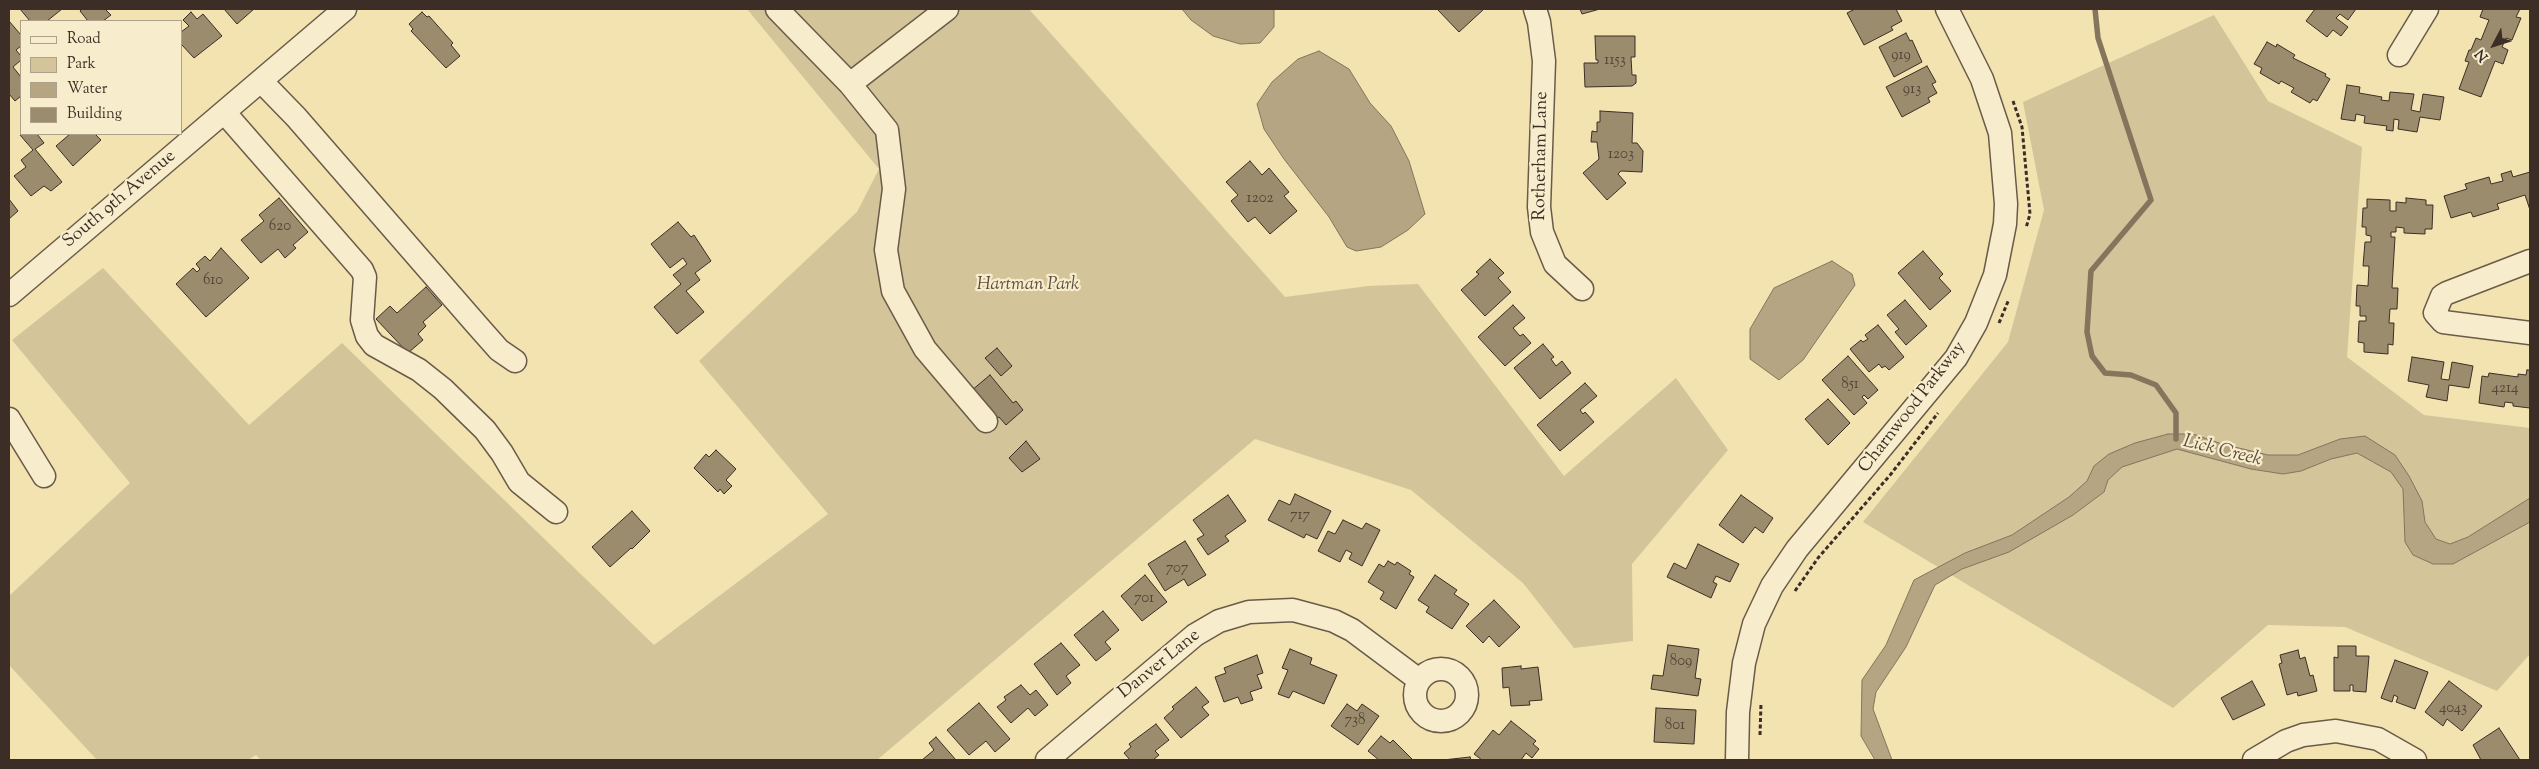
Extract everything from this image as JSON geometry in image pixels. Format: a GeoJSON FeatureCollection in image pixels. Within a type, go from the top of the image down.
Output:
{"type":"FeatureCollection","features":[{"type":"Feature","properties":{"kind":"street","name":"South 9th Avenue"},"geometry":{"type":"LineString","coordinates":[[9,295],[345,9]]}},
{"type":"Feature","properties":{"kind":"street"},"geometry":{"type":"LineString","coordinates":[[778,9],[850,84],[887,130],[894,189],[886,250],[893,291],[925,349],[986,421]]}},
{"type":"Feature","properties":{"kind":"street"},"geometry":{"type":"LineString","coordinates":[[850,84],[947,9]]}},
{"type":"Feature","properties":{"kind":"street","name":"Rotherham Lane"},"geometry":{"type":"LineString","coordinates":[[1535,9],[1539,22],[1544,61],[1539,207],[1542,232],[1555,264],[1582,289]]}},
{"type":"Feature","properties":{"kind":"street","name":"Charnwood Parkway"},"geometry":{"type":"LineString","coordinates":[[1737,760],[1738,704],[1744,663],[1754,624],[1772,586],[1797,549],[1951,364],[1976,323],[1995,275],[2005,224],[2006,204],[2000,133],[1982,79],[1947,9]]}},
{"type":"Feature","properties":{"kind":"street"},"geometry":{"type":"LineString","coordinates":[[2399,55],[2427,9]]}},
{"type":"Feature","properties":{"kind":"street"},"geometry":{"type":"LineString","coordinates":[[261,81],[296,117],[482,331],[500,350],[515,361]]}},
{"type":"Feature","properties":{"kind":"street"},"geometry":{"type":"LineString","coordinates":[[224,112],[362,270],[365,278],[362,320],[367,336],[374,345],[419,370],[443,389],[485,430],[502,453],[519,482],[556,512]]}},
{"type":"Feature","properties":{"kind":"street"},"geometry":{"type":"LineString","coordinates":[[2530,261],[2447,293],[2442,296],[2435,313],[2443,322],[2530,333]]}},
{"type":"Feature","properties":{"kind":"street"},"geometry":{"type":"LineString","coordinates":[[9,419],[44,476]]}},
{"type":"Feature","properties":{"kind":"street","name":"Danver Lane"},"geometry":{"type":"LineString","coordinates":[[1047,760],[1195,635],[1219,621],[1249,612],[1294,610],[1334,621],[1352,630],[1419,680]]}},
{"type":"Feature","properties":{"kind":"street"},"geometry":{"type":"LineString","coordinates":[[2254,760],[2286,741],[2303,735],[2336,731],[2378,739],[2415,760]]}},
{"type":"Feature","properties":{"kind":"green space","name":"Hartman Park"},"geometry":{"type":"Polygon","coordinates":[[[747,9],[1029,9],[1285,297],[1368,286],[1418,284],[1564,476],[1676,378],[1728,450],[1632,564],[1633,641],[1574,648],[1523,583],[1411,490],[1255,439],[877,760],[261,760],[256,755],[248,760],[97,760],[9,665],[9,596],[130,483],[12,340],[103,268],[249,425],[342,343],[654,645],[828,514],[699,361],[857,212],[879,169],[747,9]]]}},
{"type":"Feature","properties":{"kind":"green space"},"geometry":{"type":"Polygon","coordinates":[[[2214,15],[2268,101],[2362,147],[2347,357],[2424,415],[2530,428],[2530,654],[2497,691],[2345,627],[2268,625],[2173,708],[1863,522],[2008,342],[2044,210],[2023,102],[2214,15]]]}},
{"type":"Feature","properties":{"kind":"water"},"geometry":{"type":"Polygon","coordinates":[[[1182,9],[1274,9],[1274,27],[1260,43],[1240,44],[1213,36],[1191,20],[1182,9]]]}},
{"type":"Feature","properties":{"kind":"water"},"geometry":{"type":"Polygon","coordinates":[[[1319,51],[1349,69],[1370,103],[1391,126],[1409,161],[1425,214],[1408,230],[1381,247],[1356,251],[1347,247],[1329,217],[1284,159],[1264,129],[1257,104],[1272,82],[1298,59],[1319,51]]]}},
{"type":"Feature","properties":{"kind":"water"},"geometry":{"type":"Polygon","coordinates":[[[1832,261],[1852,274],[1855,285],[1803,360],[1779,380],[1750,359],[1750,329],[1774,288],[1832,261]]]}},
{"type":"Feature","properties":{"kind":"water","name":"Lick Creek"},"geometry":{"type":"Polygon","coordinates":[[[2168,434],[2193,434],[2222,444],[2268,455],[2298,455],[2340,439],[2365,436],[2395,455],[2422,501],[2425,522],[2436,539],[2450,544],[2468,537],[2530,498],[2530,522],[2453,564],[2433,564],[2413,555],[2405,542],[2403,489],[2391,472],[2357,453],[2331,459],[2301,471],[2283,474],[2251,469],[2177,449],[2122,467],[2108,480],[2104,492],[2073,515],[2009,552],[1962,569],[1935,585],[1906,647],[1876,692],[1873,709],[1892,760],[1875,760],[1861,736],[1862,680],[1886,645],[1914,580],[1965,553],[2012,535],[2069,497],[2087,481],[2094,466],[2109,454],[2135,443],[2168,434]]]}},
{"type":"Feature","properties":{"kind":"building"},"geometry":{"type":"Polygon","coordinates":[[[20,9],[62,9],[48,20],[29,20],[20,9]]]}},
{"type":"Feature","properties":{"kind":"building"},"geometry":{"type":"Polygon","coordinates":[[[82,9],[105,9],[111,15],[104,20],[87,20],[80,11],[82,9]]]}},
{"type":"Feature","properties":{"kind":"building"},"geometry":{"type":"Polygon","coordinates":[[[224,9],[254,9],[237,24],[224,9]]]}},
{"type":"Feature","properties":{"kind":"building"},"geometry":{"type":"Polygon","coordinates":[[[1437,9],[1484,9],[1459,32],[1437,9]]]}},
{"type":"Feature","properties":{"kind":"building"},"geometry":{"type":"Polygon","coordinates":[[[1580,9],[1600,9],[1582,14],[1580,9]]]}},
{"type":"Feature","properties":{"kind":"building"},"geometry":{"type":"Polygon","coordinates":[[[1855,9],[1896,9],[1902,21],[1891,27],[1893,30],[1864,45],[1847,13],[1855,9]]]}},
{"type":"Feature","properties":{"kind":"building"},"geometry":{"type":"Polygon","coordinates":[[[2315,9],[2356,9],[2348,20],[2340,14],[2336,18],[2348,27],[2341,36],[2333,30],[2327,37],[2306,21],[2315,9]]]}},
{"type":"Feature","properties":{"kind":"building"},"geometry":{"type":"Polygon","coordinates":[[[2483,9],[2520,9],[2516,17],[2521,18],[2512,40],[2506,38],[2502,47],[2508,50],[2503,64],[2495,61],[2481,97],[2459,89],[2469,62],[2465,61],[2469,50],[2471,50],[2476,38],[2481,40],[2489,20],[2480,17],[2483,9]]]}},
{"type":"Feature","properties":{"kind":"building"},"geometry":{"type":"Polygon","coordinates":[[[191,12],[197,19],[203,14],[222,36],[194,58],[182,45],[182,31],[189,26],[183,20],[191,12]]]}},
{"type":"Feature","properties":{"kind":"building"},"geometry":{"type":"Polygon","coordinates":[[[422,12],[427,17],[429,16],[453,43],[451,45],[460,56],[446,68],[411,31],[413,29],[409,24],[422,12]]]}},
{"type":"Feature","properties":{"kind":"building"},"geometry":{"type":"Polygon","coordinates":[[[9,21],[20,34],[20,47],[16,50],[20,55],[20,61],[13,67],[20,76],[20,97],[15,101],[9,94],[9,21]]]}},
{"type":"Feature","properties":{"kind":"building"},"geometry":{"type":"Polygon","coordinates":[[[1906,33],[1910,41],[1912,40],[1922,62],[1894,77],[1879,47],[1906,33]]]}},
{"type":"Feature","properties":{"kind":"building"},"geometry":{"type":"Polygon","coordinates":[[[1595,36],[1635,36],[1635,57],[1631,57],[1632,75],[1636,75],[1636,83],[1632,86],[1585,87],[1584,63],[1598,63],[1598,60],[1596,60],[1595,36]]]}},
{"type":"Feature","properties":{"kind":"building"},"geometry":{"type":"Polygon","coordinates":[[[2267,42],[2276,47],[2277,44],[2295,55],[2293,58],[2326,74],[2325,76],[2330,79],[2317,101],[2313,99],[2310,103],[2291,92],[2294,88],[2281,81],[2279,84],[2260,73],[2262,68],[2254,64],[2267,42]]]}},
{"type":"Feature","properties":{"kind":"building"},"geometry":{"type":"Polygon","coordinates":[[[1927,66],[1936,82],[1932,84],[1937,93],[1928,98],[1930,102],[1902,117],[1886,87],[1927,66]]]}},
{"type":"Feature","properties":{"kind":"building"},"geometry":{"type":"Polygon","coordinates":[[[2347,85],[2360,87],[2359,93],[2382,97],[2381,100],[2389,101],[2390,92],[2414,94],[2411,110],[2420,112],[2423,94],[2444,97],[2440,120],[2420,117],[2417,132],[2398,129],[2399,120],[2394,119],[2393,131],[2386,130],[2387,126],[2364,123],[2365,116],[2356,114],[2355,121],[2341,119],[2347,85]]]}},
{"type":"Feature","properties":{"kind":"building"},"geometry":{"type":"Polygon","coordinates":[[[1600,111],[1633,113],[1632,143],[1637,143],[1643,151],[1642,172],[1621,171],[1618,174],[1626,183],[1607,200],[1583,173],[1599,159],[1597,142],[1591,142],[1592,131],[1597,132],[1597,122],[1600,122],[1600,111]]]}},
{"type":"Feature","properties":{"kind":"building"},"geometry":{"type":"Polygon","coordinates":[[[20,135],[38,135],[44,143],[35,149],[62,182],[51,191],[44,186],[31,196],[14,176],[26,167],[21,160],[33,150],[20,135]]]}},
{"type":"Feature","properties":{"kind":"building"},"geometry":{"type":"Polygon","coordinates":[[[69,135],[96,135],[101,140],[73,166],[56,146],[69,135]]]}},
{"type":"Feature","properties":{"kind":"building"},"geometry":{"type":"Polygon","coordinates":[[[1250,161],[1262,175],[1269,168],[1289,192],[1284,196],[1297,211],[1270,234],[1255,217],[1248,222],[1231,201],[1238,195],[1226,182],[1250,161]]]}},
{"type":"Feature","properties":{"kind":"building"},"geometry":{"type":"Polygon","coordinates":[[[2511,171],[2513,177],[2530,172],[2530,210],[2525,195],[2497,204],[2499,209],[2473,217],[2471,212],[2451,218],[2444,196],[2467,189],[2465,184],[2489,177],[2491,184],[2503,181],[2501,174],[2511,171]]]}},
{"type":"Feature","properties":{"kind":"building"},"geometry":{"type":"Polygon","coordinates":[[[279,198],[308,232],[293,245],[296,248],[285,258],[278,249],[261,263],[241,240],[264,221],[259,215],[279,198]]]}},
{"type":"Feature","properties":{"kind":"building"},"geometry":{"type":"Polygon","coordinates":[[[2406,198],[2426,200],[2426,205],[2433,205],[2432,229],[2425,229],[2425,234],[2404,233],[2404,228],[2396,227],[2396,232],[2391,232],[2391,237],[2395,237],[2392,288],[2398,288],[2397,309],[2390,309],[2389,323],[2394,323],[2393,345],[2388,344],[2388,354],[2364,352],[2364,343],[2358,342],[2359,321],[2366,321],[2366,316],[2360,316],[2360,306],[2356,306],[2357,285],[2368,286],[2369,266],[2363,266],[2365,242],[2371,242],[2371,236],[2366,235],[2366,227],[2362,227],[2363,208],[2367,208],[2367,199],[2390,200],[2390,211],[2396,211],[2396,202],[2406,203],[2406,198]]]}},
{"type":"Feature","properties":{"kind":"building"},"geometry":{"type":"Polygon","coordinates":[[[9,199],[18,211],[9,219],[9,199]]]}},
{"type":"Feature","properties":{"kind":"building"},"geometry":{"type":"Polygon","coordinates":[[[678,222],[691,237],[694,235],[711,261],[695,273],[700,280],[686,291],[704,312],[677,334],[654,307],[681,284],[673,275],[687,264],[683,258],[670,268],[651,244],[678,222]]]}},
{"type":"Feature","properties":{"kind":"building"},"geometry":{"type":"Polygon","coordinates":[[[221,248],[249,278],[206,317],[176,284],[193,268],[197,272],[200,269],[196,264],[205,256],[210,261],[221,248]]]}},
{"type":"Feature","properties":{"kind":"building"},"geometry":{"type":"Polygon","coordinates":[[[1923,251],[1943,274],[1939,278],[1951,291],[1930,310],[1898,273],[1923,251]]]}},
{"type":"Feature","properties":{"kind":"building"},"geometry":{"type":"Polygon","coordinates":[[[1490,259],[1504,273],[1498,278],[1511,292],[1485,316],[1461,290],[1479,274],[1476,272],[1490,259]]]}},
{"type":"Feature","properties":{"kind":"building"},"geometry":{"type":"Polygon","coordinates":[[[426,287],[442,305],[423,322],[426,326],[418,334],[423,340],[408,353],[376,319],[390,306],[397,313],[426,287]]]}},
{"type":"Feature","properties":{"kind":"building"},"geometry":{"type":"Polygon","coordinates":[[[1905,300],[1927,326],[1906,345],[1895,332],[1899,329],[1887,315],[1905,300]]]}},
{"type":"Feature","properties":{"kind":"building"},"geometry":{"type":"Polygon","coordinates":[[[1513,305],[1525,318],[1513,328],[1520,336],[1523,334],[1531,343],[1505,366],[1478,337],[1513,305]]]}},
{"type":"Feature","properties":{"kind":"building"},"geometry":{"type":"Polygon","coordinates":[[[1878,325],[1904,357],[1889,370],[1885,366],[1882,368],[1879,364],[1869,372],[1850,349],[1861,340],[1863,342],[1868,339],[1865,335],[1878,325]]]}},
{"type":"Feature","properties":{"kind":"building"},"geometry":{"type":"Polygon","coordinates":[[[1543,344],[1554,357],[1551,359],[1556,366],[1562,361],[1571,373],[1540,399],[1514,368],[1543,344]]]}},
{"type":"Feature","properties":{"kind":"building"},"geometry":{"type":"Polygon","coordinates":[[[997,348],[1012,366],[1001,376],[985,358],[997,348]]]}},
{"type":"Feature","properties":{"kind":"building"},"geometry":{"type":"Polygon","coordinates":[[[1848,356],[1878,390],[1868,399],[1864,395],[1862,397],[1867,403],[1854,415],[1822,380],[1848,356]]]}},
{"type":"Feature","properties":{"kind":"building"},"geometry":{"type":"Polygon","coordinates":[[[2412,357],[2444,362],[2441,379],[2449,380],[2452,362],[2473,366],[2469,388],[2449,385],[2447,401],[2426,397],[2429,385],[2408,381],[2412,357]]]}},
{"type":"Feature","properties":{"kind":"building"},"geometry":{"type":"Polygon","coordinates":[[[2527,370],[2530,370],[2530,408],[2513,406],[2513,403],[2505,402],[2504,407],[2479,403],[2482,376],[2488,377],[2489,373],[2518,377],[2518,374],[2526,375],[2527,370]]]}},
{"type":"Feature","properties":{"kind":"building"},"geometry":{"type":"Polygon","coordinates":[[[990,375],[1013,403],[1016,401],[1023,410],[1006,425],[999,417],[995,419],[971,391],[990,375]]]}},
{"type":"Feature","properties":{"kind":"building"},"geometry":{"type":"Polygon","coordinates":[[[1585,383],[1597,396],[1580,410],[1583,414],[1585,412],[1594,422],[1560,451],[1537,425],[1585,383]]]}},
{"type":"Feature","properties":{"kind":"building"},"geometry":{"type":"Polygon","coordinates":[[[1828,399],[1850,423],[1828,445],[1805,419],[1828,399]]]}},
{"type":"Feature","properties":{"kind":"building"},"geometry":{"type":"Polygon","coordinates":[[[1026,441],[1040,459],[1022,472],[1009,458],[1026,441]]]}},
{"type":"Feature","properties":{"kind":"building"},"geometry":{"type":"Polygon","coordinates":[[[716,450],[736,469],[726,480],[732,486],[724,494],[720,489],[718,492],[694,468],[706,454],[709,457],[716,450]]]}},
{"type":"Feature","properties":{"kind":"building"},"geometry":{"type":"Polygon","coordinates":[[[1295,494],[1331,511],[1317,539],[1306,534],[1304,538],[1268,520],[1279,500],[1290,505],[1295,494]]]}},
{"type":"Feature","properties":{"kind":"building"},"geometry":{"type":"Polygon","coordinates":[[[1228,495],[1246,521],[1225,536],[1229,541],[1208,555],[1197,539],[1204,535],[1193,520],[1228,495]]]}},
{"type":"Feature","properties":{"kind":"building"},"geometry":{"type":"Polygon","coordinates":[[[1741,495],[1773,518],[1763,533],[1755,527],[1743,543],[1719,525],[1741,495]]]}},
{"type":"Feature","properties":{"kind":"building"},"geometry":{"type":"Polygon","coordinates":[[[632,511],[650,531],[610,567],[592,547],[632,511]]]}},
{"type":"Feature","properties":{"kind":"building"},"geometry":{"type":"Polygon","coordinates":[[[1343,520],[1362,529],[1366,523],[1380,530],[1362,566],[1349,559],[1352,553],[1346,550],[1340,562],[1318,551],[1328,531],[1335,534],[1343,520]]]}},
{"type":"Feature","properties":{"kind":"building"},"geometry":{"type":"Polygon","coordinates":[[[1185,541],[1206,575],[1188,586],[1184,579],[1165,591],[1148,564],[1185,541]]]}},
{"type":"Feature","properties":{"kind":"building"},"geometry":{"type":"Polygon","coordinates":[[[1698,544],[1739,564],[1730,582],[1716,576],[1713,582],[1717,584],[1711,598],[1667,577],[1674,563],[1686,569],[1698,544]]]}},
{"type":"Feature","properties":{"kind":"building"},"geometry":{"type":"Polygon","coordinates":[[[1388,561],[1395,565],[1397,562],[1411,571],[1409,574],[1414,577],[1396,609],[1380,599],[1384,592],[1368,582],[1379,564],[1384,567],[1388,561]]]}},
{"type":"Feature","properties":{"kind":"building"},"geometry":{"type":"Polygon","coordinates":[[[1145,575],[1167,602],[1142,621],[1121,596],[1145,575]]]}},
{"type":"Feature","properties":{"kind":"building"},"geometry":{"type":"Polygon","coordinates":[[[1435,575],[1457,590],[1454,594],[1469,604],[1452,629],[1426,612],[1429,607],[1418,600],[1435,575]]]}},
{"type":"Feature","properties":{"kind":"building"},"geometry":{"type":"Polygon","coordinates":[[[1494,600],[1520,627],[1499,647],[1489,636],[1483,643],[1466,626],[1494,600]]]}},
{"type":"Feature","properties":{"kind":"building"},"geometry":{"type":"Polygon","coordinates":[[[1103,611],[1119,630],[1105,642],[1111,649],[1096,661],[1074,635],[1103,611]]]}},
{"type":"Feature","properties":{"kind":"building"},"geometry":{"type":"Polygon","coordinates":[[[1061,643],[1080,665],[1066,676],[1071,683],[1057,695],[1034,664],[1061,643]]]}},
{"type":"Feature","properties":{"kind":"building"},"geometry":{"type":"Polygon","coordinates":[[[1668,645],[1699,649],[1695,678],[1701,679],[1698,696],[1651,689],[1653,675],[1663,676],[1668,645]]]}},
{"type":"Feature","properties":{"kind":"building"},"geometry":{"type":"Polygon","coordinates":[[[2338,646],[2356,646],[2356,656],[2369,656],[2366,692],[2353,691],[2353,685],[2350,685],[2350,691],[2334,691],[2334,657],[2338,658],[2338,646]]]}},
{"type":"Feature","properties":{"kind":"building"},"geometry":{"type":"Polygon","coordinates":[[[1290,649],[1312,658],[1310,664],[1337,675],[1324,704],[1293,691],[1289,698],[1278,694],[1288,670],[1282,668],[1290,649]]]}},
{"type":"Feature","properties":{"kind":"building"},"geometry":{"type":"Polygon","coordinates":[[[2298,650],[2300,659],[2305,657],[2310,676],[2313,675],[2317,691],[2298,696],[2297,692],[2287,695],[2279,664],[2282,663],[2280,655],[2298,650]]]}},
{"type":"Feature","properties":{"kind":"building"},"geometry":{"type":"Polygon","coordinates":[[[1257,655],[1263,673],[1257,675],[1262,688],[1250,692],[1253,700],[1241,704],[1238,697],[1224,702],[1215,677],[1226,673],[1224,668],[1257,655]]]}},
{"type":"Feature","properties":{"kind":"building"},"geometry":{"type":"Polygon","coordinates":[[[2395,660],[2428,672],[2415,709],[2396,702],[2398,697],[2394,695],[2392,702],[2381,698],[2395,660]]]}},
{"type":"Feature","properties":{"kind":"building"},"geometry":{"type":"Polygon","coordinates":[[[1521,666],[1521,669],[1538,667],[1542,700],[1529,701],[1530,705],[1511,706],[1509,687],[1503,688],[1502,668],[1521,666]]]}},
{"type":"Feature","properties":{"kind":"building"},"geometry":{"type":"Polygon","coordinates":[[[2252,681],[2265,705],[2233,720],[2221,698],[2252,681]]]}},
{"type":"Feature","properties":{"kind":"building"},"geometry":{"type":"Polygon","coordinates":[[[2449,681],[2482,706],[2462,731],[2447,719],[2443,726],[2425,712],[2449,681]]]}},
{"type":"Feature","properties":{"kind":"building"},"geometry":{"type":"Polygon","coordinates":[[[1021,685],[1030,695],[1036,690],[1048,705],[1035,716],[1028,708],[1011,723],[997,707],[1006,700],[1004,697],[1021,685]]]}},
{"type":"Feature","properties":{"kind":"building"},"geometry":{"type":"Polygon","coordinates":[[[1196,687],[1209,702],[1202,707],[1209,715],[1181,738],[1164,718],[1174,709],[1172,707],[1196,687]]]}},
{"type":"Feature","properties":{"kind":"building"},"geometry":{"type":"Polygon","coordinates":[[[979,703],[1010,739],[995,752],[986,741],[969,755],[947,730],[979,703]]]}},
{"type":"Feature","properties":{"kind":"building"},"geometry":{"type":"Polygon","coordinates":[[[1347,704],[1357,711],[1362,704],[1379,716],[1358,745],[1331,726],[1347,704]]]}},
{"type":"Feature","properties":{"kind":"building"},"geometry":{"type":"Polygon","coordinates":[[[1656,708],[1696,710],[1694,744],[1654,742],[1656,708]]]}},
{"type":"Feature","properties":{"kind":"building"},"geometry":{"type":"Polygon","coordinates":[[[1511,721],[1536,741],[1533,744],[1539,749],[1532,758],[1526,753],[1521,760],[1482,760],[1474,754],[1493,730],[1499,735],[1511,721]]]}},
{"type":"Feature","properties":{"kind":"building"},"geometry":{"type":"Polygon","coordinates":[[[1156,724],[1169,740],[1155,751],[1159,755],[1153,760],[1130,760],[1124,753],[1131,747],[1129,744],[1156,724]]]}},
{"type":"Feature","properties":{"kind":"building"},"geometry":{"type":"Polygon","coordinates":[[[2499,728],[2520,760],[2481,760],[2473,745],[2499,728]]]}},
{"type":"Feature","properties":{"kind":"building"},"geometry":{"type":"Polygon","coordinates":[[[1381,736],[1390,743],[1393,740],[1413,760],[1379,760],[1368,751],[1381,736]]]}},
{"type":"Feature","properties":{"kind":"building"},"geometry":{"type":"Polygon","coordinates":[[[936,737],[956,760],[922,760],[934,750],[929,743],[936,737]]]}},
{"type":"Feature","properties":{"kind":"building"},"geometry":{"type":"Polygon","coordinates":[[[1470,757],[1471,760],[1443,760],[1470,757]]]}},
{"type":"Feature","properties":{"kind":"waterway"},"geometry":{"type":"LineString","coordinates":[[2095,9],[2098,38],[2151,200],[2091,271],[2087,332],[2092,356],[2105,373],[2131,375],[2156,385],[2176,413],[2176,439]]}}]}
